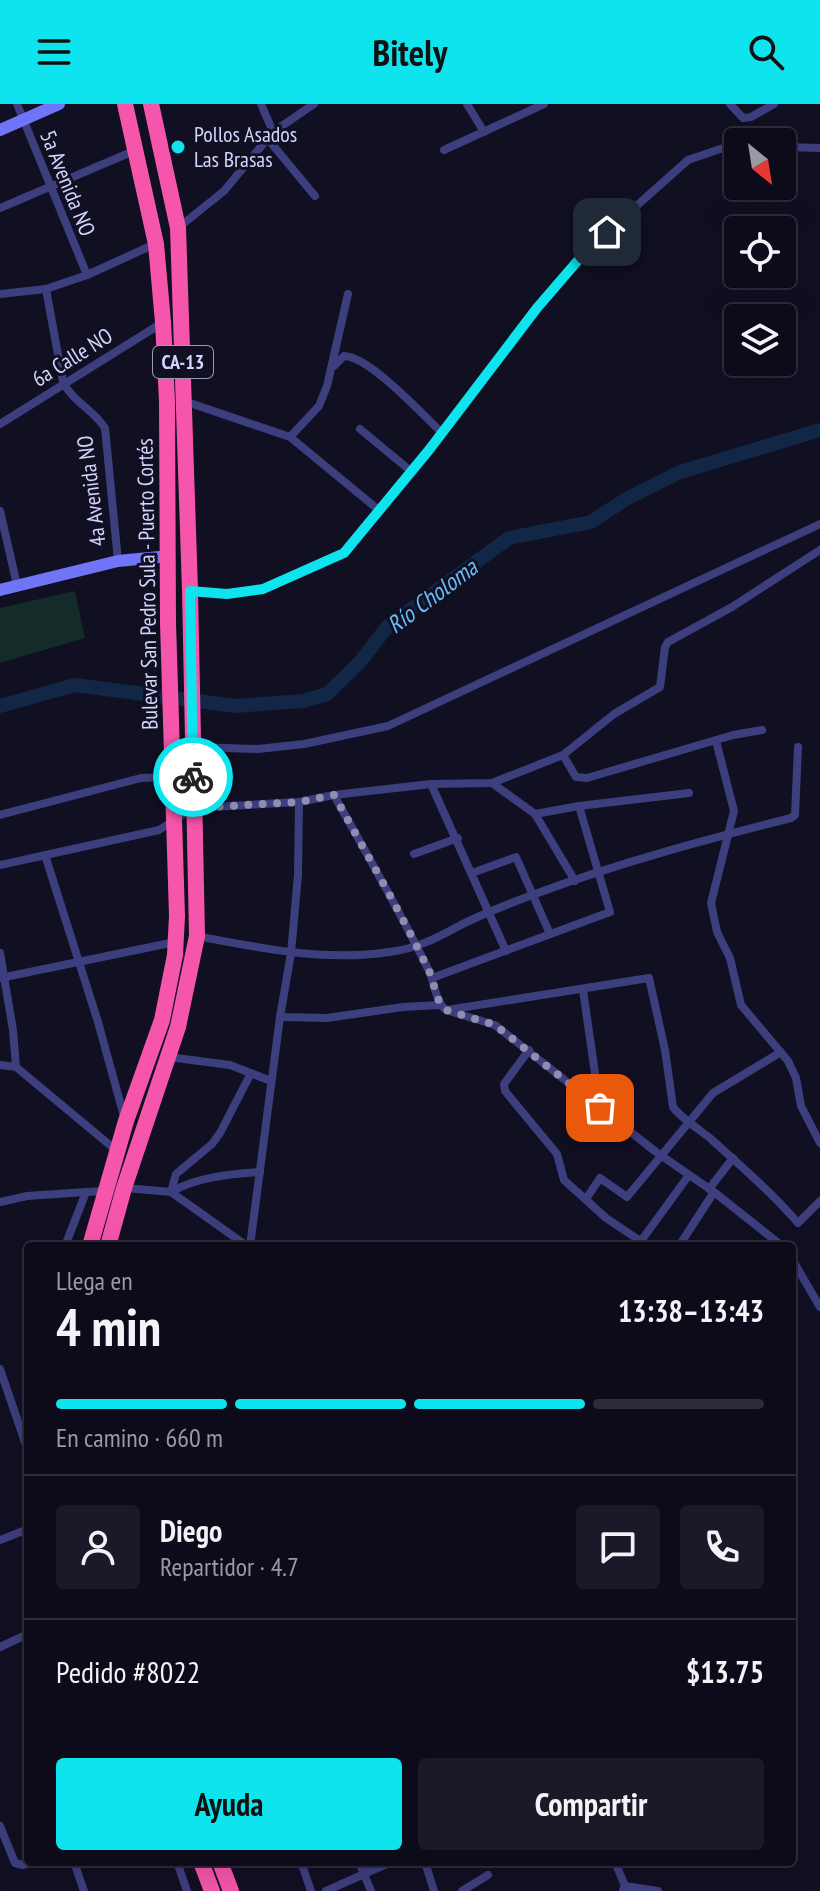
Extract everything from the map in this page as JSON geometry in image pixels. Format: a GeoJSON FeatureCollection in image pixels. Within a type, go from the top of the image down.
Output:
{"type":"FeatureCollection","features":[{"type":"Feature","properties":{"kind":"highway","name":"Bulevar San Pedro Sula - Puerto Cortés"},"geometry":{"type":"LineString","coordinates":[[91,1242],[126,1121],[162,1020],[175,955],[177,916],[163,322],[156,244],[125,104]]}},
{"type":"Feature","properties":{"kind":"highway","name":"Bulevar San Pedro Sula - Puerto Cortés"},"geometry":{"type":"LineString","coordinates":[[109,1242],[178,1027],[197,936],[178,228],[151,104]]}},
{"type":"Feature","properties":{"kind":"highway"},"geometry":{"type":"LineString","coordinates":[[203,1866],[212,1891]]}},
{"type":"Feature","properties":{"kind":"highway"},"geometry":{"type":"LineString","coordinates":[[222,1866],[231,1891]]}},
{"type":"Feature","properties":{"kind":"street","name":"5a Avenida NO"},"geometry":{"type":"LineString","coordinates":[[17,104],[87,275]]}},
{"type":"Feature","properties":{"kind":"street"},"geometry":{"type":"LineString","coordinates":[[0,130],[59,104]]}},
{"type":"Feature","properties":{"kind":"street"},"geometry":{"type":"LineString","coordinates":[[261,104],[270,135],[315,196]]}},
{"type":"Feature","properties":{"kind":"street"},"geometry":{"type":"LineString","coordinates":[[178,228],[224,191],[270,135],[314,104]]}},
{"type":"Feature","properties":{"kind":"street"},"geometry":{"type":"LineString","coordinates":[[467,104],[484,132]]}},
{"type":"Feature","properties":{"kind":"street"},"geometry":{"type":"LineString","coordinates":[[444,150],[544,104]]}},
{"type":"Feature","properties":{"kind":"street"},"geometry":{"type":"LineString","coordinates":[[730,104],[743,118],[774,104]]}},
{"type":"Feature","properties":{"kind":"street"},"geometry":{"type":"LineString","coordinates":[[796,147],[820,148]]}},
{"type":"Feature","properties":{"kind":"street"},"geometry":{"type":"LineString","coordinates":[[190,591],[207,594],[263,589],[344,553],[412,472],[537,308],[587,250],[688,160],[724,148]]}},
{"type":"Feature","properties":{"kind":"street"},"geometry":{"type":"LineString","coordinates":[[0,208],[137,149]]}},
{"type":"Feature","properties":{"kind":"street"},"geometry":{"type":"LineString","coordinates":[[0,294],[46,289],[87,275],[156,244]]}},
{"type":"Feature","properties":{"kind":"street"},"geometry":{"type":"LineString","coordinates":[[46,289],[63,382]]}},
{"type":"Feature","properties":{"kind":"street"},"geometry":{"type":"LineString","coordinates":[[290,437],[319,406],[332,370],[337,332],[348,294]]}},
{"type":"Feature","properties":{"kind":"street","name":"6a Calle NO"},"geometry":{"type":"LineString","coordinates":[[0,424],[163,322]]}},
{"type":"Feature","properties":{"kind":"street"},"geometry":{"type":"LineString","coordinates":[[332,370],[344,356],[353,356],[401,393],[442,433]]}},
{"type":"Feature","properties":{"kind":"street","name":"4a Avenida NO"},"geometry":{"type":"LineString","coordinates":[[63,382],[69,394],[105,428],[118,561]]}},
{"type":"Feature","properties":{"kind":"street"},"geometry":{"type":"LineString","coordinates":[[184,401],[290,437],[380,511]]}},
{"type":"Feature","properties":{"kind":"street"},"geometry":{"type":"LineString","coordinates":[[360,429],[412,472]]}},
{"type":"Feature","properties":{"kind":"street"},"geometry":{"type":"LineString","coordinates":[[0,511],[4,544],[17,585]]}},
{"type":"Feature","properties":{"kind":"street"},"geometry":{"type":"LineString","coordinates":[[192,743],[258,749],[304,744],[388,726],[820,524]]}},
{"type":"Feature","properties":{"kind":"street"},"geometry":{"type":"LineString","coordinates":[[0,865],[159,830],[193,808],[299,802],[431,784],[492,783],[563,755],[614,714],[660,687],[668,642],[732,607],[820,550]]}},
{"type":"Feature","properties":{"kind":"street"},"geometry":{"type":"LineString","coordinates":[[0,590],[118,561],[169,556]]}},
{"type":"Feature","properties":{"kind":"street"},"geometry":{"type":"LineString","coordinates":[[563,755],[576,777],[587,778],[762,730]]}},
{"type":"Feature","properties":{"kind":"street"},"geometry":{"type":"LineString","coordinates":[[716,741],[734,811],[711,903],[717,932],[730,958],[741,1005],[781,1052],[796,1078],[801,1106],[820,1143]]}},
{"type":"Feature","properties":{"kind":"street"},"geometry":{"type":"LineString","coordinates":[[197,936],[291,953],[345,955],[390,952],[417,946],[534,895],[795,815],[798,747]]}},
{"type":"Feature","properties":{"kind":"street"},"geometry":{"type":"LineString","coordinates":[[0,815],[141,778],[173,777]]}},
{"type":"Feature","properties":{"kind":"street"},"geometry":{"type":"LineString","coordinates":[[492,783],[535,814],[575,881]]}},
{"type":"Feature","properties":{"kind":"street"},"geometry":{"type":"LineString","coordinates":[[431,784],[458,838],[506,951]]}},
{"type":"Feature","properties":{"kind":"street"},"geometry":{"type":"LineString","coordinates":[[535,814],[689,793]]}},
{"type":"Feature","properties":{"kind":"street"},"geometry":{"type":"LineString","coordinates":[[334,795],[417,946],[443,1007]]}},
{"type":"Feature","properties":{"kind":"street"},"geometry":{"type":"LineString","coordinates":[[250,1242],[291,953],[298,875],[299,802]]}},
{"type":"Feature","properties":{"kind":"street"},"geometry":{"type":"LineString","coordinates":[[432,978],[610,912],[579,806]]}},
{"type":"Feature","properties":{"kind":"street"},"geometry":{"type":"LineString","coordinates":[[414,854],[458,838]]}},
{"type":"Feature","properties":{"kind":"street"},"geometry":{"type":"LineString","coordinates":[[45,855],[126,1121]]}},
{"type":"Feature","properties":{"kind":"street"},"geometry":{"type":"LineString","coordinates":[[472,873],[516,857],[550,934]]}},
{"type":"Feature","properties":{"kind":"street"},"geometry":{"type":"LineString","coordinates":[[3,977],[175,942]]}},
{"type":"Feature","properties":{"kind":"street"},"geometry":{"type":"LineString","coordinates":[[0,953],[16,1067]]}},
{"type":"Feature","properties":{"kind":"street"},"geometry":{"type":"LineString","coordinates":[[280,1017],[327,1018],[403,1007],[443,1007],[583,990],[649,978],[665,1050],[673,1107],[733,1158],[798,1223],[820,1201]]}},
{"type":"Feature","properties":{"kind":"street"},"geometry":{"type":"LineString","coordinates":[[583,990],[600,1108]]}},
{"type":"Feature","properties":{"kind":"street"},"geometry":{"type":"LineString","coordinates":[[443,1007],[495,1025],[661,1156],[712,1190],[777,1242]]}},
{"type":"Feature","properties":{"kind":"street"},"geometry":{"type":"LineString","coordinates":[[529,1050],[503,1088],[557,1154],[564,1180],[606,1218],[642,1242]]}},
{"type":"Feature","properties":{"kind":"street"},"geometry":{"type":"LineString","coordinates":[[586,1199],[600,1178],[627,1197],[713,1093],[781,1052]]}},
{"type":"Feature","properties":{"kind":"street"},"geometry":{"type":"LineString","coordinates":[[168,1057],[230,1065],[271,1081]]}},
{"type":"Feature","properties":{"kind":"street"},"geometry":{"type":"LineString","coordinates":[[0,1065],[16,1067],[118,1151]]}},
{"type":"Feature","properties":{"kind":"street"},"geometry":{"type":"LineString","coordinates":[[171,1192],[176,1174],[212,1144],[220,1133],[250,1075]]}},
{"type":"Feature","properties":{"kind":"street"},"geometry":{"type":"LineString","coordinates":[[681,1242],[733,1158]]}},
{"type":"Feature","properties":{"kind":"street"},"geometry":{"type":"LineString","coordinates":[[171,1192],[190,1183],[229,1174],[260,1172]]}},
{"type":"Feature","properties":{"kind":"street"},"geometry":{"type":"LineString","coordinates":[[645,1242],[689,1175]]}},
{"type":"Feature","properties":{"kind":"street"},"geometry":{"type":"LineString","coordinates":[[124,1188],[171,1192],[243,1242]]}},
{"type":"Feature","properties":{"kind":"street"},"geometry":{"type":"LineString","coordinates":[[0,1202],[27,1196],[105,1191]]}},
{"type":"Feature","properties":{"kind":"street"},"geometry":{"type":"LineString","coordinates":[[67,1242],[86,1192]]}},
{"type":"Feature","properties":{"kind":"street"},"geometry":{"type":"LineString","coordinates":[[796,1266],[820,1307]]}},
{"type":"Feature","properties":{"kind":"street"},"geometry":{"type":"LineString","coordinates":[[0,1369],[24,1439]]}},
{"type":"Feature","properties":{"kind":"street"},"geometry":{"type":"LineString","coordinates":[[0,1540],[24,1531]]}},
{"type":"Feature","properties":{"kind":"street"},"geometry":{"type":"LineString","coordinates":[[0,1647],[24,1636]]}},
{"type":"Feature","properties":{"kind":"street"},"geometry":{"type":"LineString","coordinates":[[0,1826],[15,1863],[24,1865]]}},
{"type":"Feature","properties":{"kind":"street"},"geometry":{"type":"LineString","coordinates":[[75,1866],[84,1891]]}},
{"type":"Feature","properties":{"kind":"street"},"geometry":{"type":"LineString","coordinates":[[178,1866],[187,1891]]}},
{"type":"Feature","properties":{"kind":"street"},"geometry":{"type":"LineString","coordinates":[[302,1866],[311,1891]]}},
{"type":"Feature","properties":{"kind":"street"},"geometry":{"type":"LineString","coordinates":[[360,1866],[371,1891]]}},
{"type":"Feature","properties":{"kind":"street"},"geometry":{"type":"LineString","coordinates":[[326,1891],[382,1866]]}},
{"type":"Feature","properties":{"kind":"street"},"geometry":{"type":"LineString","coordinates":[[426,1866],[434,1891]]}},
{"type":"Feature","properties":{"kind":"street"},"geometry":{"type":"LineString","coordinates":[[616,1866],[625,1889],[658,1891]]}},
{"type":"Feature","properties":{"kind":"street"},"geometry":{"type":"LineString","coordinates":[[462,1891],[488,1875]]}},
{"type":"Feature","properties":{"kind":"green space"},"geometry":{"type":"Polygon","coordinates":[[[75,591],[85,638],[0,663],[0,608],[75,591]]]}},
{"type":"Feature","properties":{"kind":"waterway","name":"Río Choloma"},"geometry":{"type":"LineString","coordinates":[[0,706],[75,685],[235,706],[303,701],[327,694],[360,662],[387,627],[509,538],[591,522],[626,499],[680,472],[820,430]]}},
{"type":"Feature","properties":{"kind":"way so far"},"geometry":{"type":"LineString","coordinates":[[193,777],[193,808],[299,802],[334,795],[407,926],[432,978],[440,1005],[446,1010],[495,1025],[600,1108]]}},
{"type":"Feature","properties":{"kind":"place","name":"Pollos Asados Las Brasas"},"geometry":{"type":"Point","coordinates":[178,147]}},
{"type":"Feature","properties":{"kind":"route"},"geometry":{"type":"LineString","coordinates":[[193,777],[190,591],[227,594],[263,589],[344,553],[429,450],[537,308],[587,250],[607,232]]}}]}
